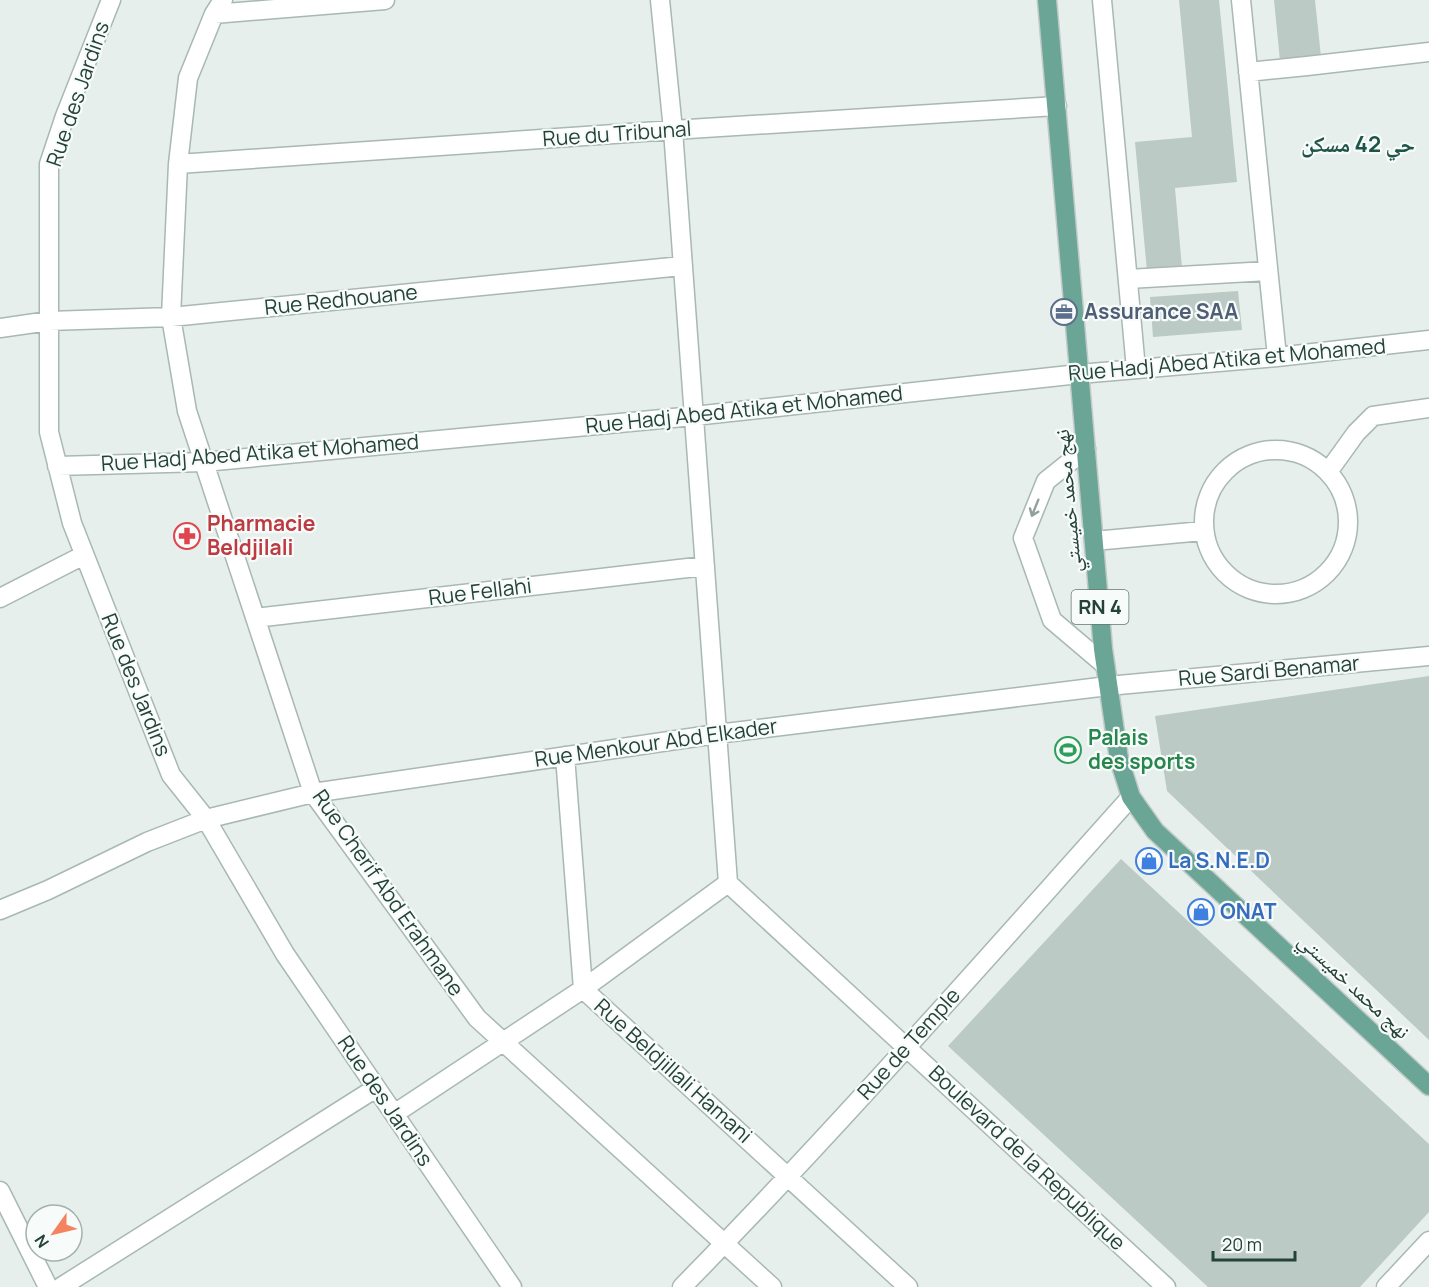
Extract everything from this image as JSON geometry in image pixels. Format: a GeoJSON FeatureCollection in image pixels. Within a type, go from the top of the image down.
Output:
{"type":"FeatureCollection","features":[{"type":"Feature","properties":{"kind":"main road","name":"نهج محمد خميستي"},"geometry":{"type":"LineString","coordinates":[[1047,0],[1108,686],[1119,759],[1131,797],[1155,831],[1429,1086]]}},
{"type":"Feature","properties":{"kind":"street","name":"Rue des Jardins"},"geometry":{"type":"LineString","coordinates":[[111,0],[65,116],[49,164],[49,432],[72,523],[171,775],[206,819],[285,954],[507,1286]]}},
{"type":"Feature","properties":{"kind":"street"},"geometry":{"type":"LineString","coordinates":[[219,7],[385,0]]}},
{"type":"Feature","properties":{"kind":"street"},"geometry":{"type":"LineString","coordinates":[[394,1114],[583,989],[728,883],[673,130],[660,0]]}},
{"type":"Feature","properties":{"kind":"street"},"geometry":{"type":"LineString","coordinates":[[1101,0],[1136,369]]}},
{"type":"Feature","properties":{"kind":"street"},"geometry":{"type":"LineString","coordinates":[[1241,0],[1277,357]]}},
{"type":"Feature","properties":{"kind":"street","name":"Rue Cherif Abd Erahmane"},"geometry":{"type":"LineString","coordinates":[[219,7],[188,78],[178,164],[171,317],[187,411],[314,793],[477,1018],[772,1287]]}},
{"type":"Feature","properties":{"kind":"street"},"geometry":{"type":"LineString","coordinates":[[1248,72],[1429,52]]}},
{"type":"Feature","properties":{"kind":"street","name":"Rue du Tribunal"},"geometry":{"type":"LineString","coordinates":[[178,164],[1057,106]]}},
{"type":"Feature","properties":{"kind":"street","name":"Rue Redhouane"},"geometry":{"type":"LineString","coordinates":[[0,328],[49,321],[171,317],[682,266]]}},
{"type":"Feature","properties":{"kind":"street"},"geometry":{"type":"LineString","coordinates":[[1128,279],[1268,271]]}},
{"type":"Feature","properties":{"kind":"street","name":"Rue Hadj Abed Atika et Mohamed"},"geometry":{"type":"LineString","coordinates":[[57,466],[204,462],[694,416],[1079,374],[1277,357],[1429,340]]}},
{"type":"Feature","properties":{"kind":"street"},"geometry":{"type":"LineString","coordinates":[[1328,472],[1356,433],[1374,416],[1429,408]]}},
{"type":"Feature","properties":{"kind":"street"},"geometry":{"type":"LineString","coordinates":[[1086,449],[1046,481],[1023,538],[1052,620],[1106,665]]}},
{"type":"Feature","properties":{"kind":"street"},"geometry":{"type":"LineString","coordinates":[[1257,450],[1293,450],[1324,466],[1344,495],[1349,530],[1337,563],[1311,587],[1277,596],[1242,587],[1216,564],[1203,531],[1207,496],[1226,467],[1257,450]]}},
{"type":"Feature","properties":{"kind":"street"},"geometry":{"type":"LineString","coordinates":[[1094,541],[1203,531]]}},
{"type":"Feature","properties":{"kind":"street"},"geometry":{"type":"LineString","coordinates":[[0,598],[84,555]]}},
{"type":"Feature","properties":{"kind":"street","name":"Rue Fellahi"},"geometry":{"type":"LineString","coordinates":[[255,618],[705,566]]}},
{"type":"Feature","properties":{"kind":"street","name":"Rue Sardi Benamar"},"geometry":{"type":"LineString","coordinates":[[1108,686],[1429,656]]}},
{"type":"Feature","properties":{"kind":"street","name":"Rue Menkour Abd Elkader"},"geometry":{"type":"LineString","coordinates":[[0,910],[48,890],[147,842],[206,819],[314,793],[717,734],[1108,686]]}},
{"type":"Feature","properties":{"kind":"street","name":"Rue Beldjillali Hamani"},"geometry":{"type":"LineString","coordinates":[[565,756],[583,989],[908,1287]]}},
{"type":"Feature","properties":{"kind":"street","name":"Rue de Temple"},"geometry":{"type":"LineString","coordinates":[[682,1287],[788,1176],[1131,797]]}},
{"type":"Feature","properties":{"kind":"street","name":"Boulevard de la Republique"},"geometry":{"type":"LineString","coordinates":[[728,883],[1166,1287]]}},
{"type":"Feature","properties":{"kind":"street"},"geometry":{"type":"LineString","coordinates":[[61,1287],[376,1088]]}},
{"type":"Feature","properties":{"kind":"street"},"geometry":{"type":"LineString","coordinates":[[0,1191],[48,1287]]}},
{"type":"Feature","properties":{"kind":"street"},"geometry":{"type":"LineString","coordinates":[[1386,1287],[1429,1241]]}},
{"type":"Feature","properties":{"kind":"building"},"geometry":{"type":"Polygon","coordinates":[[[1179,0],[1219,0],[1237,182],[1175,188],[1182,268],[1147,271],[1135,142],[1192,137],[1179,0]]]}},
{"type":"Feature","properties":{"kind":"building"},"geometry":{"type":"Polygon","coordinates":[[[1274,0],[1315,0],[1321,57],[1280,61],[1274,0]]]}},
{"type":"Feature","properties":{"kind":"building"},"geometry":{"type":"Polygon","coordinates":[[[1238,291],[1242,330],[1153,337],[1150,297],[1238,291]]]}},
{"type":"Feature","properties":{"kind":"building"},"geometry":{"type":"Polygon","coordinates":[[[1429,676],[1429,1040],[1167,791],[1155,716],[1429,676]]]}},
{"type":"Feature","properties":{"kind":"building"},"geometry":{"type":"Polygon","coordinates":[[[1121,859],[1429,1144],[1429,1212],[1360,1287],[1208,1287],[948,1046],[1121,859]]]}},
{"type":"Feature","properties":{"kind":"place","name":"Assurance SAA"},"geometry":{"type":"Point","coordinates":[1064,312]}},
{"type":"Feature","properties":{"kind":"place","name":"Pharmacie Beldjilali"},"geometry":{"type":"Point","coordinates":[187,536]}},
{"type":"Feature","properties":{"kind":"place","name":"Palais des sports"},"geometry":{"type":"Point","coordinates":[1068,750]}},
{"type":"Feature","properties":{"kind":"place","name":"La S.N.E.D"},"geometry":{"type":"Point","coordinates":[1149,861]}},
{"type":"Feature","properties":{"kind":"place","name":"ONAT"},"geometry":{"type":"Point","coordinates":[1201,912]}},
{"type":"Feature","properties":{"kind":"district","name":"حي 42 مسكن"},"geometry":{"type":"Point","coordinates":[1358,144]}}]}
